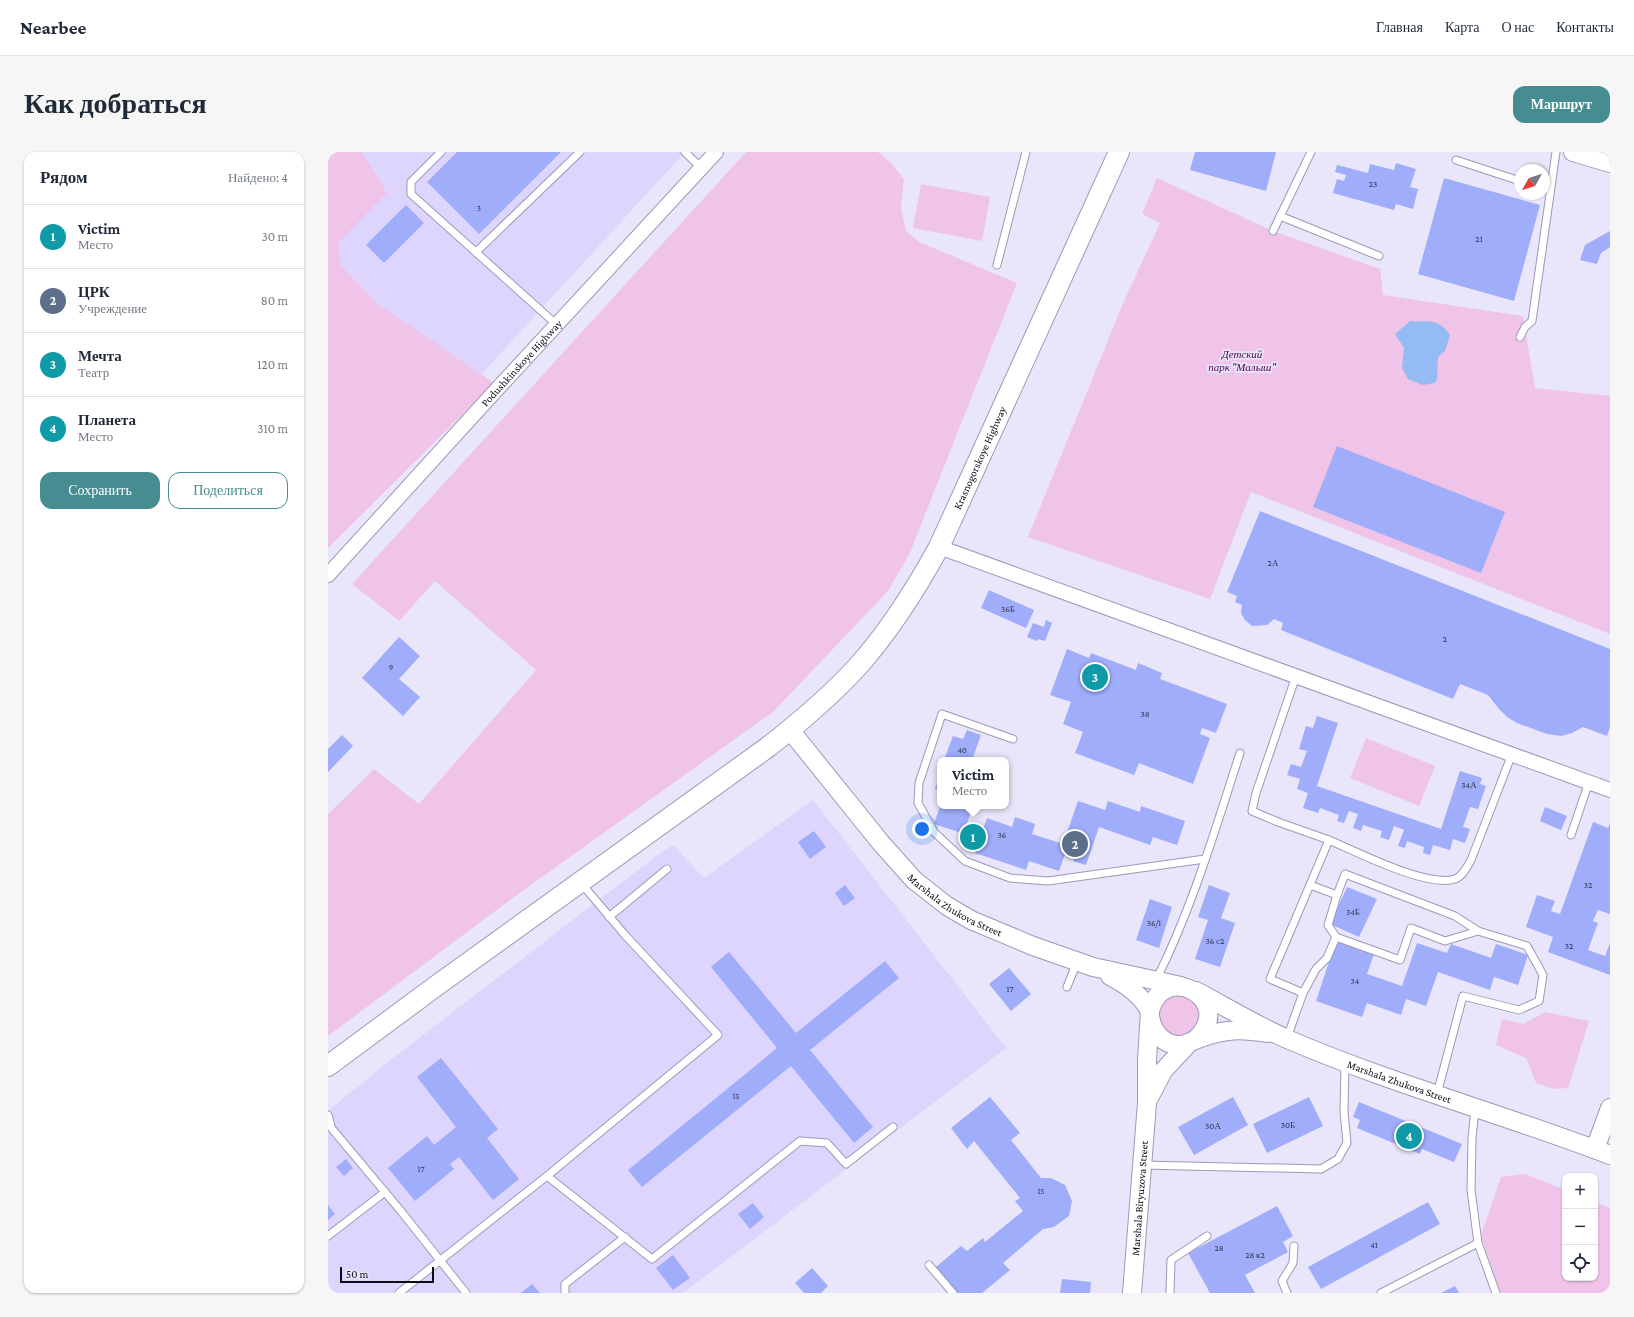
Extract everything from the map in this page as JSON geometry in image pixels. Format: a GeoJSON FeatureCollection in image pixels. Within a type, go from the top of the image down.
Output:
{"type":"FeatureCollection","features":[{"type":"Feature","properties":{"kind":"main road","name":"Krasnogorskoye Highway"},"geometry":{"type":"LineString","coordinates":[[328,1066],[790,730],[858,666],[876,645],[919,584],[939,547],[1119,152]]}},
{"type":"Feature","properties":{"kind":"street","name":"Podushkinskoye Highway"},"geometry":{"type":"LineString","coordinates":[[328,575],[488,398],[716,152]]}},
{"type":"Feature","properties":{"kind":"street"},"geometry":{"type":"LineString","coordinates":[[1573,152],[1610,163]]}},
{"type":"Feature","properties":{"kind":"street"},"geometry":{"type":"LineString","coordinates":[[939,547],[1610,790]]}},
{"type":"Feature","properties":{"kind":"street","name":"Marshala Zhukova Street"},"geometry":{"type":"LineString","coordinates":[[790,730],[881,843],[914,880],[947,906],[971,920],[1033,946],[1085,964],[1188,989],[1283,1037],[1345,1062],[1603,1152]]}},
{"type":"Feature","properties":{"kind":"street"},"geometry":{"type":"LineString","coordinates":[[1085,964],[1131,989],[1143,1001],[1150,1013],[1154,1030],[1166,1041],[1181,1045],[1230,1031],[1248,1030],[1283,1037]]}},
{"type":"Feature","properties":{"kind":"street"},"geometry":{"type":"LineString","coordinates":[[1147,1103],[1163,1071],[1206,1027],[1208,1011],[1206,1004],[1188,989],[1167,989],[1161,993],[1152,1004],[1150,1013]]}},
{"type":"Feature","properties":{"kind":"street","name":"Marshala Biryuzova Street"},"geometry":{"type":"LineString","coordinates":[[1132,1293],[1147,1103],[1147,1060],[1150,1013]]}},
{"type":"Feature","properties":{"kind":"street"},"geometry":{"type":"LineString","coordinates":[[1603,1152],[1610,1108]]}},
{"type":"Feature","properties":{"kind":"lane"},"geometry":{"type":"LineString","coordinates":[[441,152],[411,182],[411,194],[557,325]]}},
{"type":"Feature","properties":{"kind":"lane"},"geometry":{"type":"LineString","coordinates":[[476,252],[580,152]]}},
{"type":"Feature","properties":{"kind":"lane"},"geometry":{"type":"LineString","coordinates":[[685,152],[701,168]]}},
{"type":"Feature","properties":{"kind":"lane"},"geometry":{"type":"LineString","coordinates":[[997,265],[1026,152]]}},
{"type":"Feature","properties":{"kind":"lane"},"geometry":{"type":"LineString","coordinates":[[1273,231],[1311,152]]}},
{"type":"Feature","properties":{"kind":"lane"},"geometry":{"type":"LineString","coordinates":[[1550,177],[1556,152]]}},
{"type":"Feature","properties":{"kind":"lane"},"geometry":{"type":"LineString","coordinates":[[1456,160],[1514,179]]}},
{"type":"Feature","properties":{"kind":"lane"},"geometry":{"type":"LineString","coordinates":[[1520,337],[1525,327],[1532,321],[1546,200]]}},
{"type":"Feature","properties":{"kind":"lane"},"geometry":{"type":"LineString","coordinates":[[1280,216],[1379,256]]}},
{"type":"Feature","properties":{"kind":"lane"},"geometry":{"type":"LineString","coordinates":[[1296,676],[1256,793],[1252,810],[1278,822],[1329,840],[1417,877],[1438,880],[1455,879],[1464,872],[1471,860],[1512,754]]}},
{"type":"Feature","properties":{"kind":"lane"},"geometry":{"type":"LineString","coordinates":[[1013,739],[942,714],[919,783],[918,803],[934,832],[965,861],[1010,878],[1048,882],[1205,859]]}},
{"type":"Feature","properties":{"kind":"lane"},"geometry":{"type":"LineString","coordinates":[[1155,981],[1176,936],[1205,859],[1240,753]]}},
{"type":"Feature","properties":{"kind":"lane"},"geometry":{"type":"LineString","coordinates":[[1571,835],[1589,782]]}},
{"type":"Feature","properties":{"kind":"lane"},"geometry":{"type":"LineString","coordinates":[[1303,993],[1270,979],[1329,840]]}},
{"type":"Feature","properties":{"kind":"lane"},"geometry":{"type":"LineString","coordinates":[[609,917],[667,869]]}},
{"type":"Feature","properties":{"kind":"lane"},"geometry":{"type":"LineString","coordinates":[[1436,1095],[1463,996],[1519,1010],[1539,1001],[1543,975],[1527,946],[1478,931],[1455,916],[1345,874],[1336,895],[1328,925],[1336,937],[1400,960],[1411,928],[1445,941],[1478,931]]}},
{"type":"Feature","properties":{"kind":"lane"},"geometry":{"type":"LineString","coordinates":[[398,1293],[547,1176],[718,1035],[609,917],[580,882]]}},
{"type":"Feature","properties":{"kind":"lane"},"geometry":{"type":"LineString","coordinates":[[1310,885],[1336,895]]}},
{"type":"Feature","properties":{"kind":"lane"},"geometry":{"type":"LineString","coordinates":[[1283,1037],[1316,968],[1327,958],[1336,937]]}},
{"type":"Feature","properties":{"kind":"lane"},"geometry":{"type":"LineString","coordinates":[[1067,987],[1085,964]]}},
{"type":"Feature","properties":{"kind":"lane"},"geometry":{"type":"LineString","coordinates":[[1142,1166],[1302,1170],[1321,1169],[1338,1159],[1347,1143],[1344,1112],[1345,1062]]}},
{"type":"Feature","properties":{"kind":"lane"},"geometry":{"type":"LineString","coordinates":[[1475,1108],[1472,1138],[1471,1190],[1478,1243],[1496,1293]]}},
{"type":"Feature","properties":{"kind":"lane"},"geometry":{"type":"LineString","coordinates":[[328,1115],[330,1125],[466,1293]]}},
{"type":"Feature","properties":{"kind":"lane"},"geometry":{"type":"LineString","coordinates":[[547,1176],[652,1259],[800,1141],[827,1143],[846,1164],[893,1127]]}},
{"type":"Feature","properties":{"kind":"lane"},"geometry":{"type":"LineString","coordinates":[[328,1236],[385,1192]]}},
{"type":"Feature","properties":{"kind":"lane"},"geometry":{"type":"LineString","coordinates":[[1170,1293],[1170,1260],[1207,1236]]}},
{"type":"Feature","properties":{"kind":"lane"},"geometry":{"type":"LineString","coordinates":[[565,1293],[565,1284],[625,1237]]}},
{"type":"Feature","properties":{"kind":"lane"},"geometry":{"type":"LineString","coordinates":[[1381,1293],[1478,1243]]}},
{"type":"Feature","properties":{"kind":"lane"},"geometry":{"type":"LineString","coordinates":[[1287,1293],[1282,1281],[1293,1263],[1294,1246]]}},
{"type":"Feature","properties":{"kind":"lane"},"geometry":{"type":"LineString","coordinates":[[929,1265],[953,1293]]}},
{"type":"Feature","properties":{"kind":"shaded area"},"geometry":{"type":"Polygon","coordinates":[[[328,152],[685,152],[477,379],[396,326],[328,254],[328,152]]]}},
{"type":"Feature","properties":{"kind":"shaded area"},"geometry":{"type":"Polygon","coordinates":[[[813,800],[1006,1048],[683,1293],[328,1293],[328,1111],[388,1062],[656,856],[673,845],[704,878],[813,800]]]}},
{"type":"Feature","properties":{"kind":"green space"},"geometry":{"type":"Polygon","coordinates":[[[328,152],[362,152],[387,193],[338,243],[340,264],[376,303],[494,383],[328,548],[328,152]]]}},
{"type":"Feature","properties":{"kind":"green space"},"geometry":{"type":"Polygon","coordinates":[[[746,152],[878,152],[891,163],[904,179],[901,209],[906,231],[919,242],[1017,283],[909,555],[888,591],[774,711],[506,903],[328,1036],[328,814],[374,769],[419,804],[536,670],[435,581],[399,621],[352,584],[746,152]]]}},
{"type":"Feature","properties":{"kind":"green space","name":"Детский парк \"Малыш\""},"geometry":{"type":"Polygon","coordinates":[[[1157,178],[1273,231],[1380,269],[1383,295],[1523,316],[1535,388],[1610,396],[1610,634],[1251,492],[1210,599],[1028,537],[1124,301],[1160,223],[1142,214],[1157,178]]]}},
{"type":"Feature","properties":{"kind":"green space"},"geometry":{"type":"Polygon","coordinates":[[[921,184],[990,197],[982,241],[913,228],[921,184]]]}},
{"type":"Feature","properties":{"kind":"green space"},"geometry":{"type":"Polygon","coordinates":[[[1366,738],[1435,766],[1419,806],[1350,778],[1366,738]]]}},
{"type":"Feature","properties":{"kind":"green space"},"geometry":{"type":"Polygon","coordinates":[[[1183,995],[1190,998],[1196,1004],[1199,1015],[1198,1023],[1190,1032],[1183,1035],[1175,1035],[1168,1032],[1160,1023],[1159,1011],[1162,1004],[1171,996],[1183,995]]]}},
{"type":"Feature","properties":{"kind":"green space"},"geometry":{"type":"Polygon","coordinates":[[[1545,1012],[1589,1021],[1568,1088],[1552,1089],[1536,1083],[1526,1058],[1496,1045],[1502,1019],[1524,1024],[1545,1012]]]}},
{"type":"Feature","properties":{"kind":"green space"},"geometry":{"type":"Polygon","coordinates":[[[1525,1174],[1562,1189],[1562,1281],[1598,1281],[1598,1203],[1610,1208],[1610,1293],[1500,1293],[1481,1235],[1501,1177],[1525,1174]]]}},
{"type":"Feature","properties":{"kind":"water"},"geometry":{"type":"Polygon","coordinates":[[[1410,321],[1428,321],[1437,323],[1450,335],[1445,351],[1438,357],[1437,380],[1434,383],[1423,385],[1408,379],[1402,368],[1404,348],[1395,334],[1410,321]]]}},
{"type":"Feature","properties":{"kind":"building"},"geometry":{"type":"Polygon","coordinates":[[[457,152],[561,152],[479,234],[427,182],[457,152]]]}},
{"type":"Feature","properties":{"kind":"building"},"geometry":{"type":"Polygon","coordinates":[[[1195,152],[1276,152],[1266,191],[1190,170],[1195,152]]]}},
{"type":"Feature","properties":{"kind":"building"},"geometry":{"type":"Polygon","coordinates":[[[1396,163],[1416,169],[1410,187],[1418,189],[1413,209],[1396,204],[1394,210],[1333,193],[1337,179],[1344,181],[1346,175],[1335,172],[1337,165],[1368,173],[1370,164],[1394,170],[1396,163]]]}},
{"type":"Feature","properties":{"kind":"building"},"geometry":{"type":"Polygon","coordinates":[[[1444,178],[1514,198],[1514,200],[1522,200],[1540,205],[1514,301],[1418,274],[1444,178]]]}},
{"type":"Feature","properties":{"kind":"building"},"geometry":{"type":"Polygon","coordinates":[[[406,205],[424,223],[384,263],[366,245],[406,205]]]}},
{"type":"Feature","properties":{"kind":"building"},"geometry":{"type":"Polygon","coordinates":[[[1610,231],[1610,247],[1601,253],[1597,264],[1580,260],[1585,245],[1610,231]]]}},
{"type":"Feature","properties":{"kind":"building"},"geometry":{"type":"Polygon","coordinates":[[[1337,446],[1505,512],[1481,573],[1313,507],[1337,446]]]}},
{"type":"Feature","properties":{"kind":"building"},"geometry":{"type":"Polygon","coordinates":[[[1260,511],[1610,649],[1610,727],[1607,736],[1583,727],[1572,733],[1561,736],[1547,734],[1517,723],[1507,717],[1488,695],[1460,684],[1453,699],[1281,630],[1283,623],[1274,619],[1267,625],[1252,626],[1245,620],[1241,613],[1242,605],[1235,602],[1237,596],[1227,592],[1260,511]]]}},
{"type":"Feature","properties":{"kind":"building"},"geometry":{"type":"Polygon","coordinates":[[[989,590],[1034,610],[1026,628],[981,608],[989,590]]]}},
{"type":"Feature","properties":{"kind":"building"},"geometry":{"type":"Polygon","coordinates":[[[1046,620],[1052,623],[1045,641],[1038,639],[1037,641],[1027,637],[1033,623],[1044,627],[1046,620]]]}},
{"type":"Feature","properties":{"kind":"building"},"geometry":{"type":"Polygon","coordinates":[[[399,637],[420,656],[399,679],[420,697],[403,716],[362,678],[399,637]]]}},
{"type":"Feature","properties":{"kind":"building"},"geometry":{"type":"Polygon","coordinates":[[[1067,649],[1089,658],[1091,653],[1136,670],[1138,663],[1162,673],[1160,679],[1227,704],[1216,733],[1202,728],[1200,734],[1210,738],[1193,784],[1139,763],[1134,775],[1075,753],[1083,732],[1063,724],[1071,702],[1050,695],[1067,649]]]}},
{"type":"Feature","properties":{"kind":"building"},"geometry":{"type":"Polygon","coordinates":[[[1317,716],[1338,723],[1317,786],[1441,829],[1460,771],[1482,778],[1480,784],[1486,786],[1478,809],[1470,807],[1463,827],[1470,829],[1465,843],[1453,839],[1450,850],[1433,845],[1430,855],[1423,853],[1424,847],[1407,841],[1405,848],[1398,846],[1404,830],[1394,826],[1389,840],[1380,837],[1382,831],[1363,825],[1361,831],[1353,828],[1358,814],[1349,811],[1344,823],[1337,821],[1339,815],[1320,808],[1318,813],[1303,808],[1308,793],[1297,789],[1300,779],[1287,775],[1291,764],[1301,767],[1307,751],[1299,749],[1306,726],[1313,728],[1317,716]]]}},
{"type":"Feature","properties":{"kind":"building"},"geometry":{"type":"Polygon","coordinates":[[[967,730],[981,735],[973,757],[945,757],[953,736],[963,739],[967,730]]]}},
{"type":"Feature","properties":{"kind":"building"},"geometry":{"type":"Polygon","coordinates":[[[342,735],[353,746],[328,772],[328,749],[342,735]]]}},
{"type":"Feature","properties":{"kind":"building"},"geometry":{"type":"Polygon","coordinates":[[[1078,801],[1105,810],[1108,801],[1140,812],[1141,806],[1185,821],[1177,845],[1153,837],[1150,845],[1099,827],[1086,865],[1073,861],[1074,857],[1065,854],[1059,871],[1029,861],[1026,870],[975,853],[980,839],[934,824],[939,809],[972,809],[967,823],[983,829],[987,818],[1012,827],[1015,817],[1035,824],[1032,834],[1063,844],[1078,801]]]}},
{"type":"Feature","properties":{"kind":"building"},"geometry":{"type":"Polygon","coordinates":[[[1545,807],[1567,816],[1561,830],[1540,821],[1545,807]]]}},
{"type":"Feature","properties":{"kind":"building"},"geometry":{"type":"Polygon","coordinates":[[[1593,822],[1608,828],[1610,823],[1610,914],[1598,910],[1593,921],[1598,923],[1588,950],[1605,956],[1610,943],[1610,975],[1548,952],[1553,937],[1526,927],[1537,895],[1555,901],[1551,911],[1560,914],[1593,822]]]}},
{"type":"Feature","properties":{"kind":"building"},"geometry":{"type":"Polygon","coordinates":[[[814,831],[826,847],[810,859],[798,842],[814,831]]]}},
{"type":"Feature","properties":{"kind":"building"},"geometry":{"type":"Polygon","coordinates":[[[845,885],[855,898],[844,906],[835,893],[845,885]]]}},
{"type":"Feature","properties":{"kind":"building"},"geometry":{"type":"Polygon","coordinates":[[[1209,885],[1230,893],[1221,918],[1235,923],[1220,967],[1195,959],[1208,920],[1198,917],[1209,885]]]}},
{"type":"Feature","properties":{"kind":"building"},"geometry":{"type":"Polygon","coordinates":[[[1347,887],[1377,899],[1359,937],[1330,924],[1347,887]]]}},
{"type":"Feature","properties":{"kind":"building"},"geometry":{"type":"Polygon","coordinates":[[[1150,899],[1172,907],[1159,948],[1136,940],[1150,899]]]}},
{"type":"Feature","properties":{"kind":"building"},"geometry":{"type":"Polygon","coordinates":[[[1336,941],[1374,954],[1367,974],[1402,986],[1417,943],[1447,953],[1451,944],[1491,958],[1496,944],[1528,955],[1518,985],[1494,977],[1490,990],[1438,972],[1426,1006],[1406,999],[1401,1015],[1367,1003],[1362,1017],[1316,1001],[1336,941]]]}},
{"type":"Feature","properties":{"kind":"building"},"geometry":{"type":"Polygon","coordinates":[[[729,952],[796,1033],[885,961],[899,978],[810,1050],[873,1127],[854,1143],[791,1066],[642,1187],[628,1170],[777,1048],[711,967],[729,952]]]}},
{"type":"Feature","properties":{"kind":"building"},"geometry":{"type":"Polygon","coordinates":[[[1009,968],[1031,994],[1011,1011],[989,984],[1009,968]]]}},
{"type":"Feature","properties":{"kind":"building"},"geometry":{"type":"Polygon","coordinates":[[[441,1058],[498,1129],[487,1138],[519,1179],[493,1200],[459,1157],[450,1164],[454,1169],[415,1201],[388,1168],[427,1136],[434,1145],[456,1127],[417,1077],[441,1058]]]}},
{"type":"Feature","properties":{"kind":"building"},"geometry":{"type":"Polygon","coordinates":[[[990,1097],[1020,1133],[1011,1140],[1041,1178],[1051,1178],[1065,1185],[1072,1201],[1069,1216],[1054,1227],[1043,1229],[1003,1263],[1010,1270],[982,1293],[958,1293],[936,1267],[961,1246],[967,1251],[983,1238],[985,1242],[1023,1211],[1015,1201],[1020,1198],[974,1141],[967,1149],[951,1128],[990,1097]]]}},
{"type":"Feature","properties":{"kind":"building"},"geometry":{"type":"Polygon","coordinates":[[[1233,1097],[1248,1125],[1194,1155],[1178,1127],[1233,1097]]]}},
{"type":"Feature","properties":{"kind":"building"},"geometry":{"type":"Polygon","coordinates":[[[1309,1097],[1323,1126],[1267,1153],[1253,1124],[1309,1097]]]}},
{"type":"Feature","properties":{"kind":"building"},"geometry":{"type":"Polygon","coordinates":[[[1359,1102],[1462,1144],[1454,1162],[1422,1149],[1420,1154],[1357,1128],[1360,1120],[1353,1117],[1359,1102]]]}},
{"type":"Feature","properties":{"kind":"building"},"geometry":{"type":"Polygon","coordinates":[[[346,1159],[353,1168],[344,1176],[336,1167],[346,1159]]]}},
{"type":"Feature","properties":{"kind":"building"},"geometry":{"type":"Polygon","coordinates":[[[1428,1202],[1440,1224],[1321,1289],[1308,1267],[1428,1202]]]}},
{"type":"Feature","properties":{"kind":"building"},"geometry":{"type":"Polygon","coordinates":[[[753,1203],[764,1217],[750,1229],[738,1214],[753,1203]]]}},
{"type":"Feature","properties":{"kind":"building"},"geometry":{"type":"Polygon","coordinates":[[[328,1205],[335,1214],[328,1220],[328,1205]]]}},
{"type":"Feature","properties":{"kind":"building"},"geometry":{"type":"Polygon","coordinates":[[[1277,1206],[1293,1236],[1283,1242],[1288,1252],[1245,1275],[1255,1293],[1210,1293],[1188,1253],[1277,1206]]]}},
{"type":"Feature","properties":{"kind":"building"},"geometry":{"type":"Polygon","coordinates":[[[673,1255],[690,1278],[673,1290],[656,1268],[673,1255]]]}},
{"type":"Feature","properties":{"kind":"building"},"geometry":{"type":"Polygon","coordinates":[[[812,1268],[828,1286],[821,1293],[804,1293],[795,1283],[812,1268]]]}},
{"type":"Feature","properties":{"kind":"building"},"geometry":{"type":"Polygon","coordinates":[[[1062,1279],[1091,1282],[1090,1293],[1060,1293],[1062,1279]]]}},
{"type":"Feature","properties":{"kind":"building"},"geometry":{"type":"Polygon","coordinates":[[[532,1284],[540,1293],[521,1293],[532,1284]]]}},
{"type":"Feature","properties":{"kind":"building"},"geometry":{"type":"Polygon","coordinates":[[[1455,1286],[1459,1293],[1441,1293],[1455,1286]]]}},
{"type":"Feature","properties":{"kind":"place","name":"Мечта"},"geometry":{"type":"Point","coordinates":[1095,677]}},
{"type":"Feature","properties":{"kind":"place","name":"Victim"},"geometry":{"type":"Point","coordinates":[973,837]}},
{"type":"Feature","properties":{"kind":"place","name":"ЦРК"},"geometry":{"type":"Point","coordinates":[1075,844]}},
{"type":"Feature","properties":{"kind":"place","name":"Планета"},"geometry":{"type":"Point","coordinates":[1409,1136]}}]}
